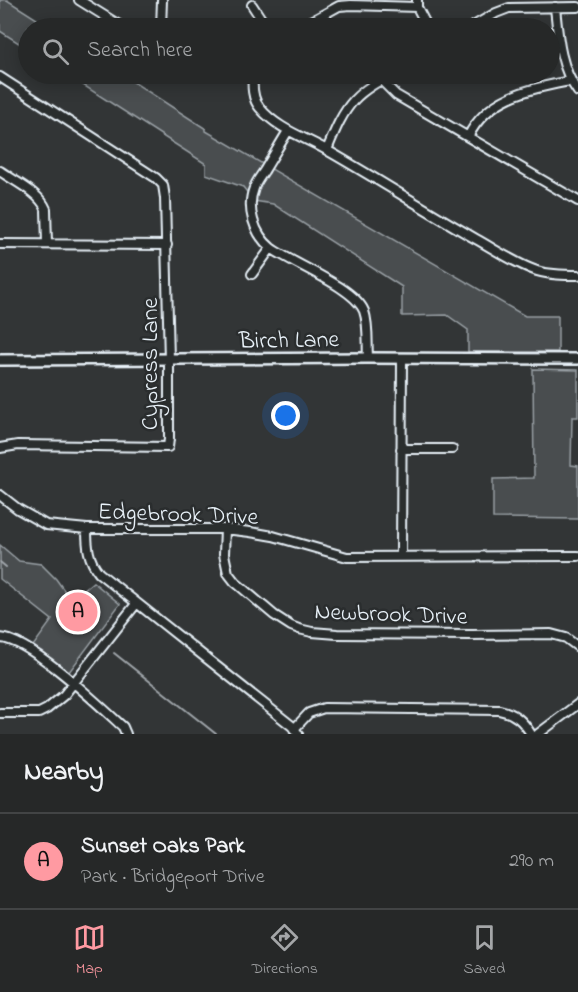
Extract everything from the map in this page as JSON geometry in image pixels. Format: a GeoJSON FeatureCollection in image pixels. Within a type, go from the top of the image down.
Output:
{"type":"FeatureCollection","features":[{"type":"Feature","properties":{"kind":"street"},"geometry":{"type":"LineString","coordinates":[[79,0],[108,18]]}},
{"type":"Feature","properties":{"kind":"street"},"geometry":{"type":"LineString","coordinates":[[161,18],[162,0]]}},
{"type":"Feature","properties":{"kind":"street"},"geometry":{"type":"LineString","coordinates":[[317,18],[339,6],[417,3],[424,18]]}},
{"type":"Feature","properties":{"kind":"street"},"geometry":{"type":"LineString","coordinates":[[252,5],[260,18]]}},
{"type":"Feature","properties":{"kind":"street"},"geometry":{"type":"LineString","coordinates":[[555,7],[557,18]]}},
{"type":"Feature","properties":{"kind":"street"},"geometry":{"type":"LineString","coordinates":[[487,18],[509,8],[578,7]]}},
{"type":"Feature","properties":{"kind":"street"},"geometry":{"type":"LineString","coordinates":[[560,41],[566,71],[578,92]]}},
{"type":"Feature","properties":{"kind":"street","name":"Cypress Lane"},"geometry":{"type":"LineString","coordinates":[[0,77],[156,178],[163,185],[167,245],[169,360],[168,447],[18,445],[0,448]]}},
{"type":"Feature","properties":{"kind":"street"},"geometry":{"type":"LineString","coordinates":[[560,83],[570,81]]}},
{"type":"Feature","properties":{"kind":"street"},"geometry":{"type":"LineString","coordinates":[[253,84],[258,106],[288,130],[327,150],[520,264],[538,271],[578,275]]}},
{"type":"Feature","properties":{"kind":"street"},"geometry":{"type":"LineString","coordinates":[[327,150],[353,101],[374,84]]}},
{"type":"Feature","properties":{"kind":"street"},"geometry":{"type":"LineString","coordinates":[[385,84],[396,95],[578,201]]}},
{"type":"Feature","properties":{"kind":"street"},"geometry":{"type":"LineString","coordinates":[[468,137],[481,117],[499,102],[535,88],[555,84]]}},
{"type":"Feature","properties":{"kind":"street"},"geometry":{"type":"LineString","coordinates":[[288,130],[254,188],[251,200],[254,225],[271,248],[342,289],[361,306],[367,322],[368,358]]}},
{"type":"Feature","properties":{"kind":"street"},"geometry":{"type":"LineString","coordinates":[[0,171],[39,197],[44,204],[47,244]]}},
{"type":"Feature","properties":{"kind":"street"},"geometry":{"type":"LineString","coordinates":[[0,244],[167,245]]}},
{"type":"Feature","properties":{"kind":"street"},"geometry":{"type":"LineString","coordinates":[[252,274],[271,248]]}},
{"type":"Feature","properties":{"kind":"street"},"geometry":{"type":"LineString","coordinates":[[401,556],[402,358]]}},
{"type":"Feature","properties":{"kind":"street","name":"Birch Lane"},"geometry":{"type":"LineString","coordinates":[[0,360],[578,358]]}},
{"type":"Feature","properties":{"kind":"street"},"geometry":{"type":"LineString","coordinates":[[401,449],[452,449]]}},
{"type":"Feature","properties":{"kind":"street","name":"Edgebrook Drive"},"geometry":{"type":"LineString","coordinates":[[0,495],[18,509],[46,525],[87,529],[225,529],[273,536],[347,557],[578,556]]}},
{"type":"Feature","properties":{"kind":"street"},"geometry":{"type":"LineString","coordinates":[[87,529],[89,555],[99,573],[296,731],[309,713],[324,708],[499,710],[521,720],[531,734]]}},
{"type":"Feature","properties":{"kind":"street","name":"Newbrook Drive"},"geometry":{"type":"LineString","coordinates":[[225,529],[224,554],[228,573],[235,582],[274,615],[299,629],[337,634],[551,634],[567,638],[578,647]]}},
{"type":"Feature","properties":{"kind":"street"},"geometry":{"type":"LineString","coordinates":[[0,713],[39,713],[47,710],[64,695],[136,604]]}},
{"type":"Feature","properties":{"kind":"street"},"geometry":{"type":"LineString","coordinates":[[0,638],[14,641],[29,649],[74,683],[123,727],[126,734]]}},
{"type":"Feature","properties":{"kind":"street"},"geometry":{"type":"LineString","coordinates":[[538,734],[578,704]]}},
{"type":"Feature","properties":{"kind":"shaded area"},"geometry":{"type":"Polygon","coordinates":[[[0,0],[7,0],[35,18],[18,18],[18,43],[0,31],[0,0]]]}},
{"type":"Feature","properties":{"kind":"shaded area"},"geometry":{"type":"Polygon","coordinates":[[[82,84],[136,84],[206,131],[525,316],[558,316],[558,352],[468,352],[468,330],[447,315],[402,316],[402,287],[273,204],[254,201],[243,187],[206,174],[206,164],[82,84]]]}},
{"type":"Feature","properties":{"kind":"shaded area"},"geometry":{"type":"Polygon","coordinates":[[[533,369],[578,370],[578,417],[572,417],[571,465],[578,466],[578,519],[493,518],[493,479],[534,478],[533,369]]]}},
{"type":"Feature","properties":{"kind":"shaded area"},"geometry":{"type":"Polygon","coordinates":[[[0,545],[19,561],[41,564],[56,579],[71,600],[93,582],[120,604],[69,672],[33,646],[52,620],[0,579],[0,545]]]}},
{"type":"Feature","properties":{"kind":"waterway"},"geometry":{"type":"LineString","coordinates":[[0,562],[6,567]]}},
{"type":"Feature","properties":{"kind":"waterway"},"geometry":{"type":"LineString","coordinates":[[114,653],[216,734]]}},
{"type":"Feature","properties":{"kind":"place","name":"Sunset Oaks Park"},"geometry":{"type":"Point","coordinates":[78,612]}}]}
